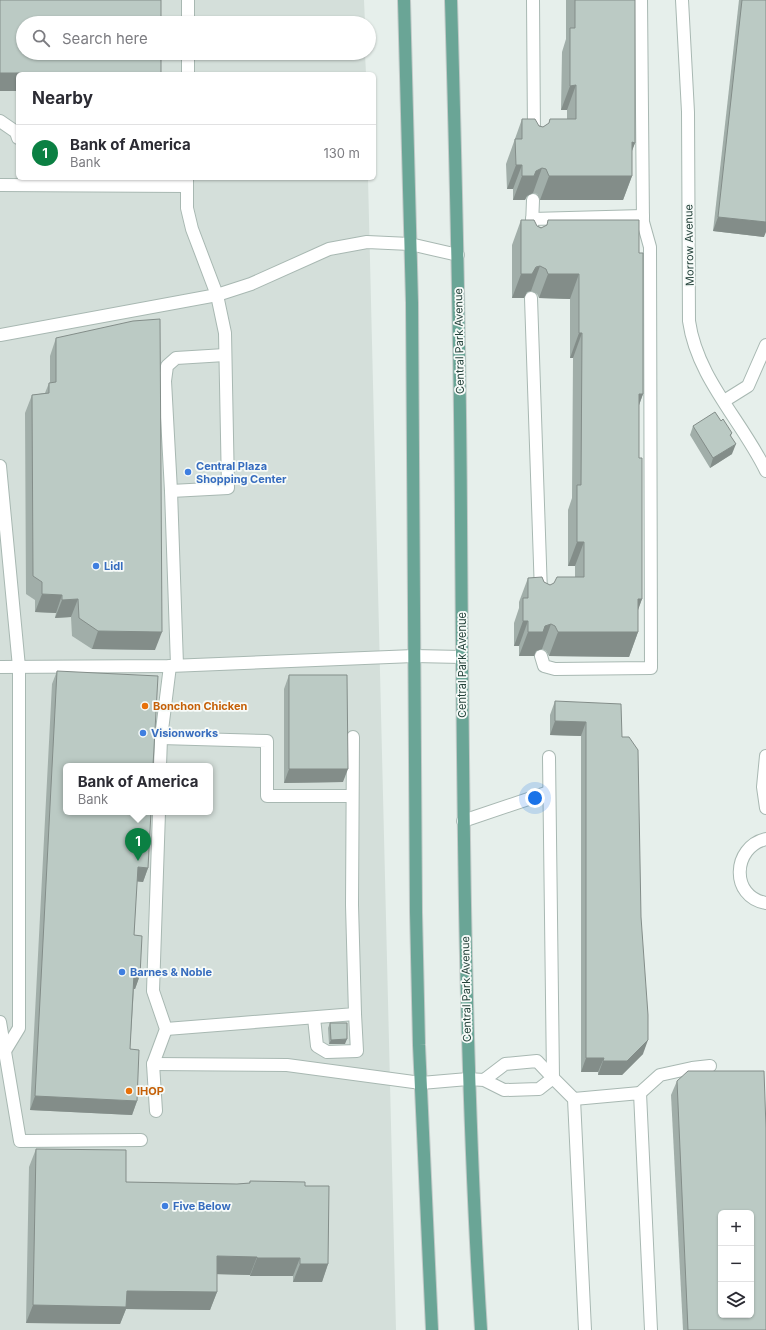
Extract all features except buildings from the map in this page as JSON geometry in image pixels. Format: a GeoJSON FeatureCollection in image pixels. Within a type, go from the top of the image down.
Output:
{"type":"FeatureCollection","features":[{"type":"Feature","properties":{"kind":"main road"},"geometry":{"type":"LineString","coordinates":[[404,0],[410,244],[416,912],[420,1083],[432,1330]]}},
{"type":"Feature","properties":{"kind":"main road","name":"Central Park Avenue"},"geometry":{"type":"LineString","coordinates":[[451,0],[458,255],[463,821],[468,1080],[481,1330]]}},
{"type":"Feature","properties":{"kind":"street"},"geometry":{"type":"LineString","coordinates":[[188,0],[188,16]]}},
{"type":"Feature","properties":{"kind":"street"},"geometry":{"type":"LineString","coordinates":[[534,0],[534,144]]}},
{"type":"Feature","properties":{"kind":"street"},"geometry":{"type":"LineString","coordinates":[[541,656],[544,666],[555,669],[651,668],[650,247],[642,222],[642,0]]}},
{"type":"Feature","properties":{"kind":"street","name":"Morrow Avenue"},"geometry":{"type":"LineString","coordinates":[[682,0],[688,112],[689,321],[692,337],[700,359],[766,471]]}},
{"type":"Feature","properties":{"kind":"street"},"geometry":{"type":"LineString","coordinates":[[188,60],[188,72]]}},
{"type":"Feature","properties":{"kind":"street"},"geometry":{"type":"LineString","coordinates":[[0,121],[16,132]]}},
{"type":"Feature","properties":{"kind":"street"},"geometry":{"type":"LineString","coordinates":[[0,185],[30,181],[187,182],[187,208],[192,229],[217,295],[225,333],[228,488],[171,491]]}},
{"type":"Feature","properties":{"kind":"street"},"geometry":{"type":"LineString","coordinates":[[532,238],[533,200]]}},
{"type":"Feature","properties":{"kind":"street"},"geometry":{"type":"LineString","coordinates":[[532,219],[642,216]]}},
{"type":"Feature","properties":{"kind":"street"},"geometry":{"type":"LineString","coordinates":[[0,334],[217,295],[251,284],[329,249],[367,242],[410,244],[458,255]]}},
{"type":"Feature","properties":{"kind":"street"},"geometry":{"type":"LineString","coordinates":[[531,298],[541,602]]}},
{"type":"Feature","properties":{"kind":"street"},"geometry":{"type":"LineString","coordinates":[[724,401],[748,386],[766,345]]}},
{"type":"Feature","properties":{"kind":"street"},"geometry":{"type":"LineString","coordinates":[[160,763],[161,738],[173,666],[171,491],[165,381],[167,366],[176,358],[225,355]]}},
{"type":"Feature","properties":{"kind":"street"},"geometry":{"type":"LineString","coordinates":[[0,466],[19,667],[19,1028],[5,1050]]}},
{"type":"Feature","properties":{"kind":"street"},"geometry":{"type":"LineString","coordinates":[[0,667],[173,666],[414,656],[462,657]]}},
{"type":"Feature","properties":{"kind":"street"},"geometry":{"type":"LineString","coordinates":[[314,1018],[322,1039],[317,1046],[327,1052],[357,1051],[350,1038],[355,1014],[352,905],[353,737]]}},
{"type":"Feature","properties":{"kind":"street"},"geometry":{"type":"LineString","coordinates":[[161,738],[267,741],[267,796],[352,796]]}},
{"type":"Feature","properties":{"kind":"street"},"geometry":{"type":"LineString","coordinates":[[766,756],[763,787],[766,808]]}},
{"type":"Feature","properties":{"kind":"street"},"geometry":{"type":"LineString","coordinates":[[549,757],[553,1078]]}},
{"type":"Feature","properties":{"kind":"street"},"geometry":{"type":"LineString","coordinates":[[463,821],[549,792]]}},
{"type":"Feature","properties":{"kind":"street"},"geometry":{"type":"LineString","coordinates":[[156,1111],[153,1064],[166,1029],[153,991],[159,815]]}},
{"type":"Feature","properties":{"kind":"street"},"geometry":{"type":"LineString","coordinates":[[766,839],[759,841],[750,847],[743,856],[739,867],[740,878],[744,889],[751,897],[766,903]]}},
{"type":"Feature","properties":{"kind":"street"},"geometry":{"type":"LineString","coordinates":[[166,1029],[355,1014]]}},
{"type":"Feature","properties":{"kind":"street"},"geometry":{"type":"LineString","coordinates":[[0,1022],[20,1141],[140,1140]]}},
{"type":"Feature","properties":{"kind":"street"},"geometry":{"type":"LineString","coordinates":[[484,1080],[505,1064],[537,1061],[574,1099],[585,1330]]}},
{"type":"Feature","properties":{"kind":"street"},"geometry":{"type":"LineString","coordinates":[[153,1064],[287,1065],[420,1083],[484,1080],[504,1090],[539,1089],[553,1078]]}},
{"type":"Feature","properties":{"kind":"street"},"geometry":{"type":"LineString","coordinates":[[574,1099],[640,1093],[660,1075],[692,1068],[710,1066]]}},
{"type":"Feature","properties":{"kind":"street"},"geometry":{"type":"LineString","coordinates":[[640,1093],[651,1330]]}},
{"type":"Feature","properties":{"kind":"shaded area","name":"Central Plaza Shopping Center"},"geometry":{"type":"Polygon","coordinates":[[[0,0],[364,0],[365,16],[16,16],[16,60],[365,60],[366,72],[16,72],[16,180],[368,180],[396,1330],[0,1330],[0,0]]]}},
{"type":"Feature","properties":{"kind":"place","name":"Central Plaza Shopping Center"},"geometry":{"type":"Point","coordinates":[188,472]}},
{"type":"Feature","properties":{"kind":"place","name":"Lidl"},"geometry":{"type":"Point","coordinates":[96,566]}},
{"type":"Feature","properties":{"kind":"place","name":"Bonchon Chicken"},"geometry":{"type":"Point","coordinates":[145,706]}},
{"type":"Feature","properties":{"kind":"place","name":"Visionworks"},"geometry":{"type":"Point","coordinates":[143,733]}},
{"type":"Feature","properties":{"kind":"place","name":"Bank of America"},"geometry":{"type":"Point","coordinates":[138,861]}},
{"type":"Feature","properties":{"kind":"place","name":"Barnes & Noble"},"geometry":{"type":"Point","coordinates":[122,972]}},
{"type":"Feature","properties":{"kind":"place","name":"IHOP"},"geometry":{"type":"Point","coordinates":[129,1091]}},
{"type":"Feature","properties":{"kind":"place","name":"Five Below"},"geometry":{"type":"Point","coordinates":[165,1206]}}]}
